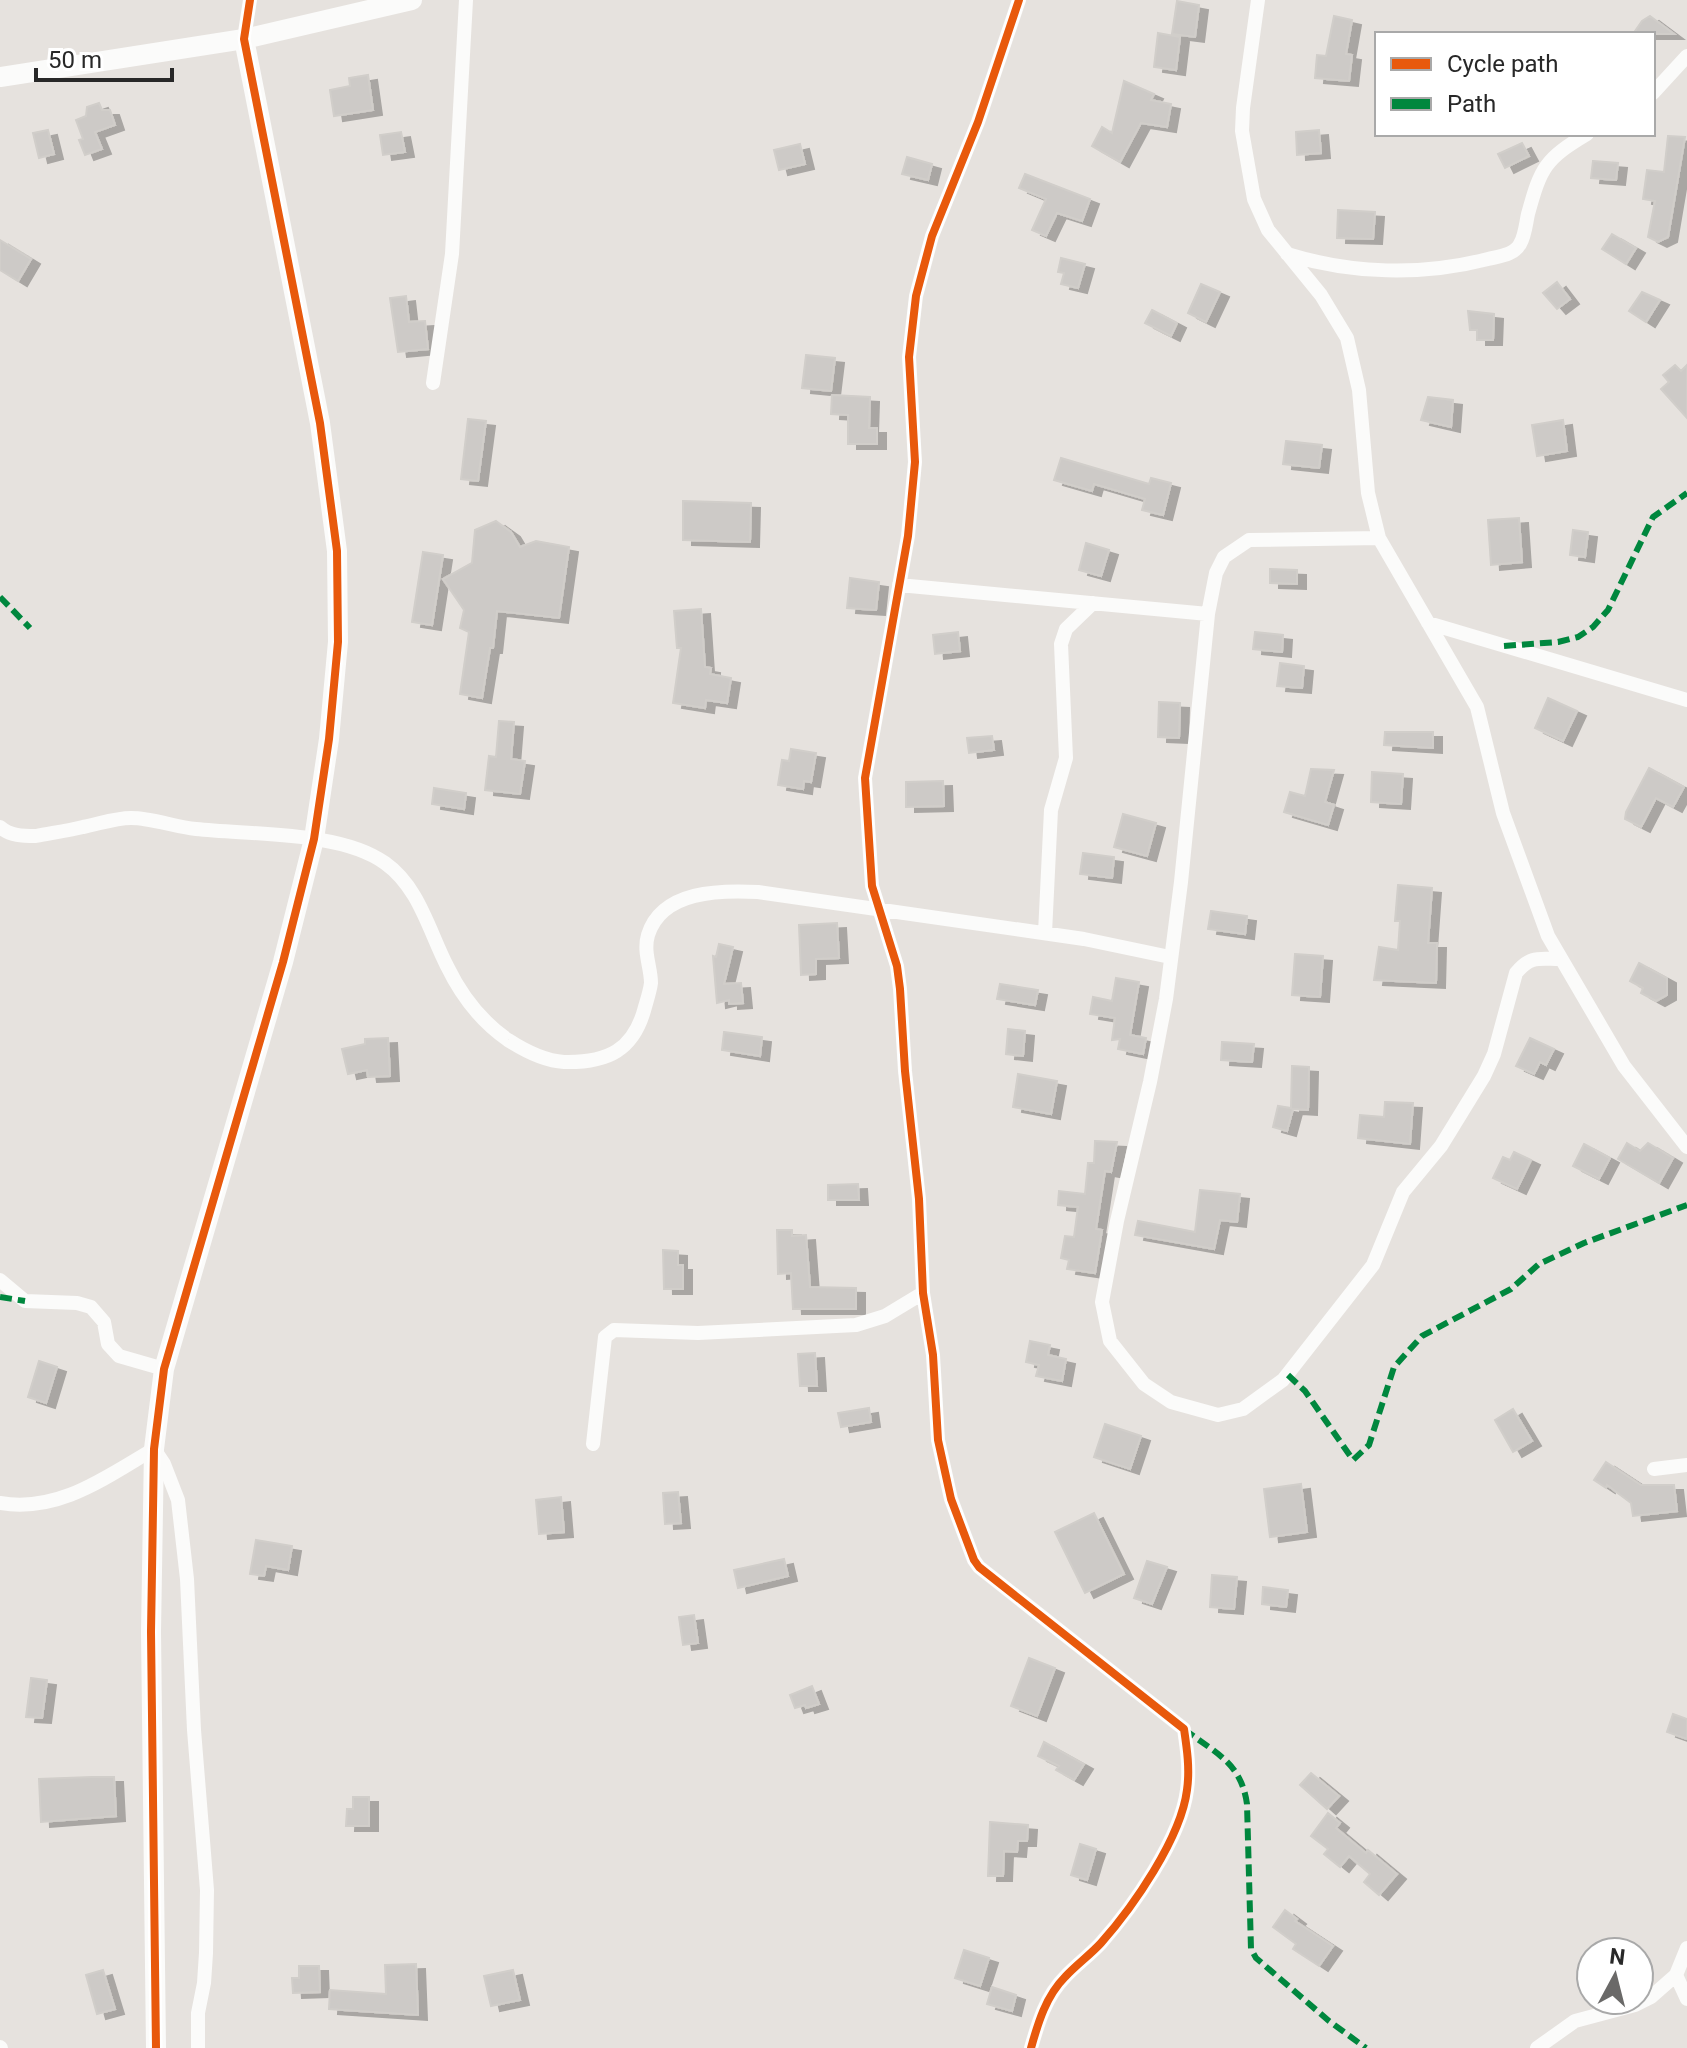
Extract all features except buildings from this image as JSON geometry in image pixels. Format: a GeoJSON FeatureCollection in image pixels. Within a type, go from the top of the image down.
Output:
{"type":"FeatureCollection","features":[{"type":"Feature","properties":{"kind":"street"},"geometry":{"type":"LineString","coordinates":[[156,2048],[151,1632],[154,1449],[164,1369],[283,962],[314,839],[329,739],[338,642],[337,551],[320,423],[244,39],[250,0]]}},
{"type":"Feature","properties":{"kind":"street"},"geometry":{"type":"LineString","coordinates":[[0,77],[244,39],[412,0]]}},
{"type":"Feature","properties":{"kind":"street"},"geometry":{"type":"LineString","coordinates":[[433,383],[452,254],[466,0]]}},
{"type":"Feature","properties":{"kind":"street"},"geometry":{"type":"LineString","coordinates":[[1019,0],[978,122],[932,236],[916,296],[909,357],[915,462],[908,536],[865,778],[869,865],[897,966],[900,989],[905,1071],[919,1199],[923,1293],[933,1355],[942,1468],[974,1560],[986,1573],[1184,1729],[1188,1779],[1183,1812],[1152,1874],[1100,1944],[1063,1978],[1046,2005],[1031,2048]]}},
{"type":"Feature","properties":{"kind":"street"},"geometry":{"type":"LineString","coordinates":[[1258,0],[1242,131],[1257,208],[1268,230],[1321,295],[1347,338],[1359,390],[1368,493],[1379,538],[1477,707],[1503,813],[1548,936],[1624,1066],[1686,1141]]}},
{"type":"Feature","properties":{"kind":"street"},"geometry":{"type":"LineString","coordinates":[[1655,91],[1687,56]]}},
{"type":"Feature","properties":{"kind":"street"},"geometry":{"type":"LineString","coordinates":[[1287,254],[1343,267],[1403,271],[1470,264],[1514,252],[1522,242],[1537,183],[1545,165],[1558,151],[1584,136]]}},
{"type":"Feature","properties":{"kind":"street"},"geometry":{"type":"LineString","coordinates":[[1379,538],[1249,540],[1224,557],[1216,573],[1208,614],[1166,999],[1102,1302],[1110,1341],[1144,1384],[1171,1402],[1218,1415],[1243,1409],[1283,1380],[1373,1265],[1403,1192],[1441,1146],[1484,1076],[1494,1054],[1516,973],[1525,962],[1534,959],[1560,959]]}},
{"type":"Feature","properties":{"kind":"street"},"geometry":{"type":"LineString","coordinates":[[899,585],[1208,614]]}},
{"type":"Feature","properties":{"kind":"street"},"geometry":{"type":"LineString","coordinates":[[1045,933],[1051,810],[1066,758],[1061,644],[1066,629],[1093,603]]}},
{"type":"Feature","properties":{"kind":"street"},"geometry":{"type":"LineString","coordinates":[[1428,623],[1687,700]]}},
{"type":"Feature","properties":{"kind":"street"},"geometry":{"type":"LineString","coordinates":[[0,827],[5,832],[36,836],[131,818],[198,829],[314,839],[360,850],[389,866],[410,888],[448,968],[476,1012],[519,1047],[542,1058],[564,1062],[605,1056],[621,1050],[633,1038],[641,1024],[651,985],[646,951],[653,924],[677,903],[700,894],[724,890],[758,892],[1084,939],[1170,957]]}},
{"type":"Feature","properties":{"kind":"street"},"geometry":{"type":"LineString","coordinates":[[0,1280],[25,1301],[77,1303],[91,1307],[104,1322],[108,1344],[119,1356],[164,1369]]}},
{"type":"Feature","properties":{"kind":"street"},"geometry":{"type":"LineString","coordinates":[[593,1444],[605,1337],[614,1330],[698,1333],[856,1325],[885,1316],[923,1293]]}},
{"type":"Feature","properties":{"kind":"street"},"geometry":{"type":"LineString","coordinates":[[0,1503],[50,1501],[78,1494],[154,1449]]}},
{"type":"Feature","properties":{"kind":"street"},"geometry":{"type":"LineString","coordinates":[[154,1449],[164,1464],[178,1500],[187,1579],[194,1730],[207,1890],[206,1953],[198,2013],[198,2048]]}},
{"type":"Feature","properties":{"kind":"street"},"geometry":{"type":"LineString","coordinates":[[1654,1469],[1687,1465]]}},
{"type":"Feature","properties":{"kind":"street"},"geometry":{"type":"LineString","coordinates":[[1537,2048],[1575,2021],[1635,2005],[1651,1997],[1676,1975],[1687,1948]]}},
{"type":"Feature","properties":{"kind":"street"},"geometry":{"type":"LineString","coordinates":[[1676,1975],[1687,1999]]}},
{"type":"Feature","properties":{"kind":"marked path"},"geometry":{"type":"LineString","coordinates":[[1504,646],[1558,642],[1578,637],[1593,627],[1608,610],[1653,517],[1687,493]]}},
{"type":"Feature","properties":{"kind":"marked path"},"geometry":{"type":"LineString","coordinates":[[0,597],[30,628]]}},
{"type":"Feature","properties":{"kind":"marked path"},"geometry":{"type":"LineString","coordinates":[[1288,1375],[1305,1391],[1353,1460],[1369,1445],[1394,1367],[1422,1336],[1511,1289],[1539,1264],[1584,1243],[1687,1205]]}},
{"type":"Feature","properties":{"kind":"marked path"},"geometry":{"type":"LineString","coordinates":[[0,1297],[25,1301]]}},
{"type":"Feature","properties":{"kind":"marked path"},"geometry":{"type":"LineString","coordinates":[[1184,1729],[1233,1768],[1244,1790],[1251,1949],[1256,1958],[1329,2021],[1366,2048]]}},
{"type":"Feature","properties":{"kind":"cycle path"},"geometry":{"type":"LineString","coordinates":[[156,2048],[151,1632],[154,1449],[164,1369],[283,962],[314,839],[329,739],[338,642],[337,551],[320,423],[244,39],[250,0]]}},
{"type":"Feature","properties":{"kind":"cycle path"},"geometry":{"type":"LineString","coordinates":[[1019,0],[978,122],[932,236],[916,296],[909,357],[915,462],[908,536],[865,778],[872,886],[897,966],[900,989],[905,1071],[919,1199],[923,1293],[933,1355],[938,1440],[951,1499],[979,1567],[1184,1729],[1188,1774],[1183,1809],[1176,1829],[1154,1871],[1114,1928],[1053,1993],[1031,2048]]}}]}
